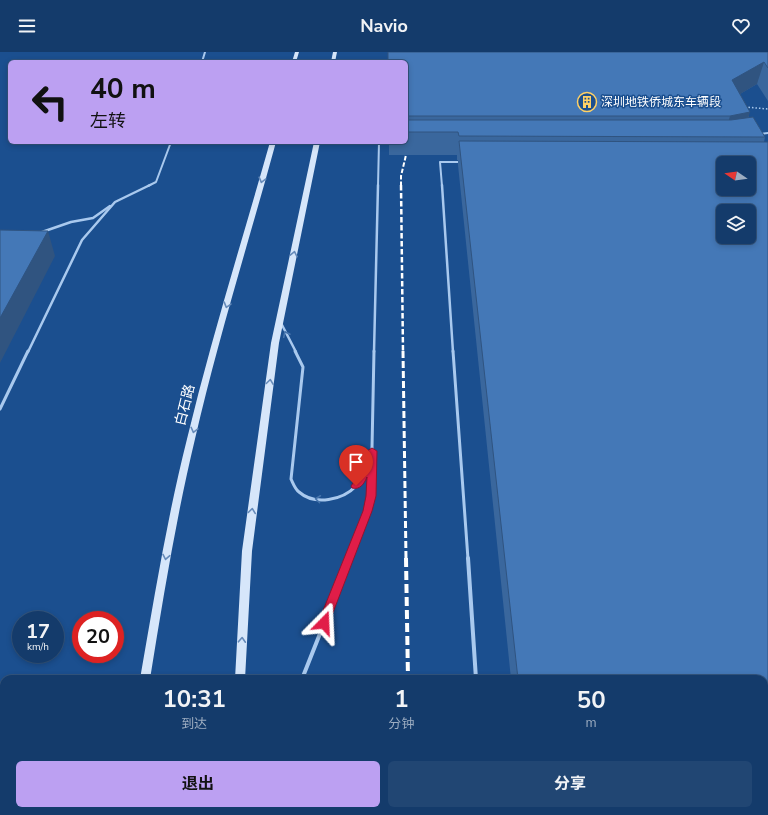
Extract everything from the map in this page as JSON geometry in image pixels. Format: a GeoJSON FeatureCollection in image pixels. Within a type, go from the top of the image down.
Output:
{"type":"FeatureCollection","features":[{"type":"Feature","properties":{"kind":"main road","name":"白石路"},"geometry":{"type":"LineString","coordinates":[[146,675],[182,480],[209,369],[271,144]]}},
{"type":"Feature","properties":{"kind":"main road"},"geometry":{"type":"LineString","coordinates":[[240,675],[247,551],[274,351],[317,144]]}},
{"type":"Feature","properties":{"kind":"lane"},"geometry":{"type":"LineString","coordinates":[[755,135],[768,133]]}},
{"type":"Feature","properties":{"kind":"lane"},"geometry":{"type":"LineString","coordinates":[[36,234],[71,222],[93,218],[115,202],[156,182],[170,144]]}},
{"type":"Feature","properties":{"kind":"lane"},"geometry":{"type":"LineString","coordinates":[[304,675],[368,511],[371,496],[379,144]]}},
{"type":"Feature","properties":{"kind":"lane"},"geometry":{"type":"LineString","coordinates":[[469,162],[440,162],[476,675]]}},
{"type":"Feature","properties":{"kind":"lane"},"geometry":{"type":"LineString","coordinates":[[0,409],[82,240],[115,202]]}},
{"type":"Feature","properties":{"kind":"lane"},"geometry":{"type":"LineString","coordinates":[[280,320],[303,367],[291,479],[300,494],[315,499],[336,500],[350,492],[361,479],[372,451]]}},
{"type":"Feature","properties":{"kind":"path"},"geometry":{"type":"LineString","coordinates":[[741,107],[768,109]]}},
{"type":"Feature","properties":{"kind":"building"},"geometry":{"type":"Polygon","coordinates":[[[388,52],[768,52],[768,68],[764,62],[732,80],[750,112],[730,116],[408,116],[408,60],[388,60],[388,52]]]}},
{"type":"Feature","properties":{"kind":"building"},"geometry":{"type":"Polygon","coordinates":[[[753,117],[765,137],[459,136],[458,132],[408,132],[408,120],[731,120],[753,117]]]}},
{"type":"Feature","properties":{"kind":"building"},"geometry":{"type":"Polygon","coordinates":[[[459,141],[768,142],[768,675],[518,675],[459,141]]]}},
{"type":"Feature","properties":{"kind":"building"},"geometry":{"type":"Polygon","coordinates":[[[0,230],[48,231],[0,318],[0,230]]]}},
{"type":"Feature","properties":{"kind":"railway"},"geometry":{"type":"LineString","coordinates":[[401,185],[401,176],[406,155]]}},
{"type":"Feature","properties":{"kind":"railway"},"geometry":{"type":"LineString","coordinates":[[401,185],[403,352]]}},
{"type":"Feature","properties":{"kind":"railway"},"geometry":{"type":"LineString","coordinates":[[403,351],[406,559]]}},
{"type":"Feature","properties":{"kind":"railway"},"geometry":{"type":"LineString","coordinates":[[406,558],[408,675]]}},
{"type":"Feature","properties":{"kind":"place","name":"深圳地铁侨城东车辆段"},"geometry":{"type":"Point","coordinates":[587,102]}},
{"type":"Feature","properties":{"kind":"route"},"geometry":{"type":"LineString","coordinates":[[324,623],[368,511],[371,496],[372,451],[361,479],[356,486]]}}]}
